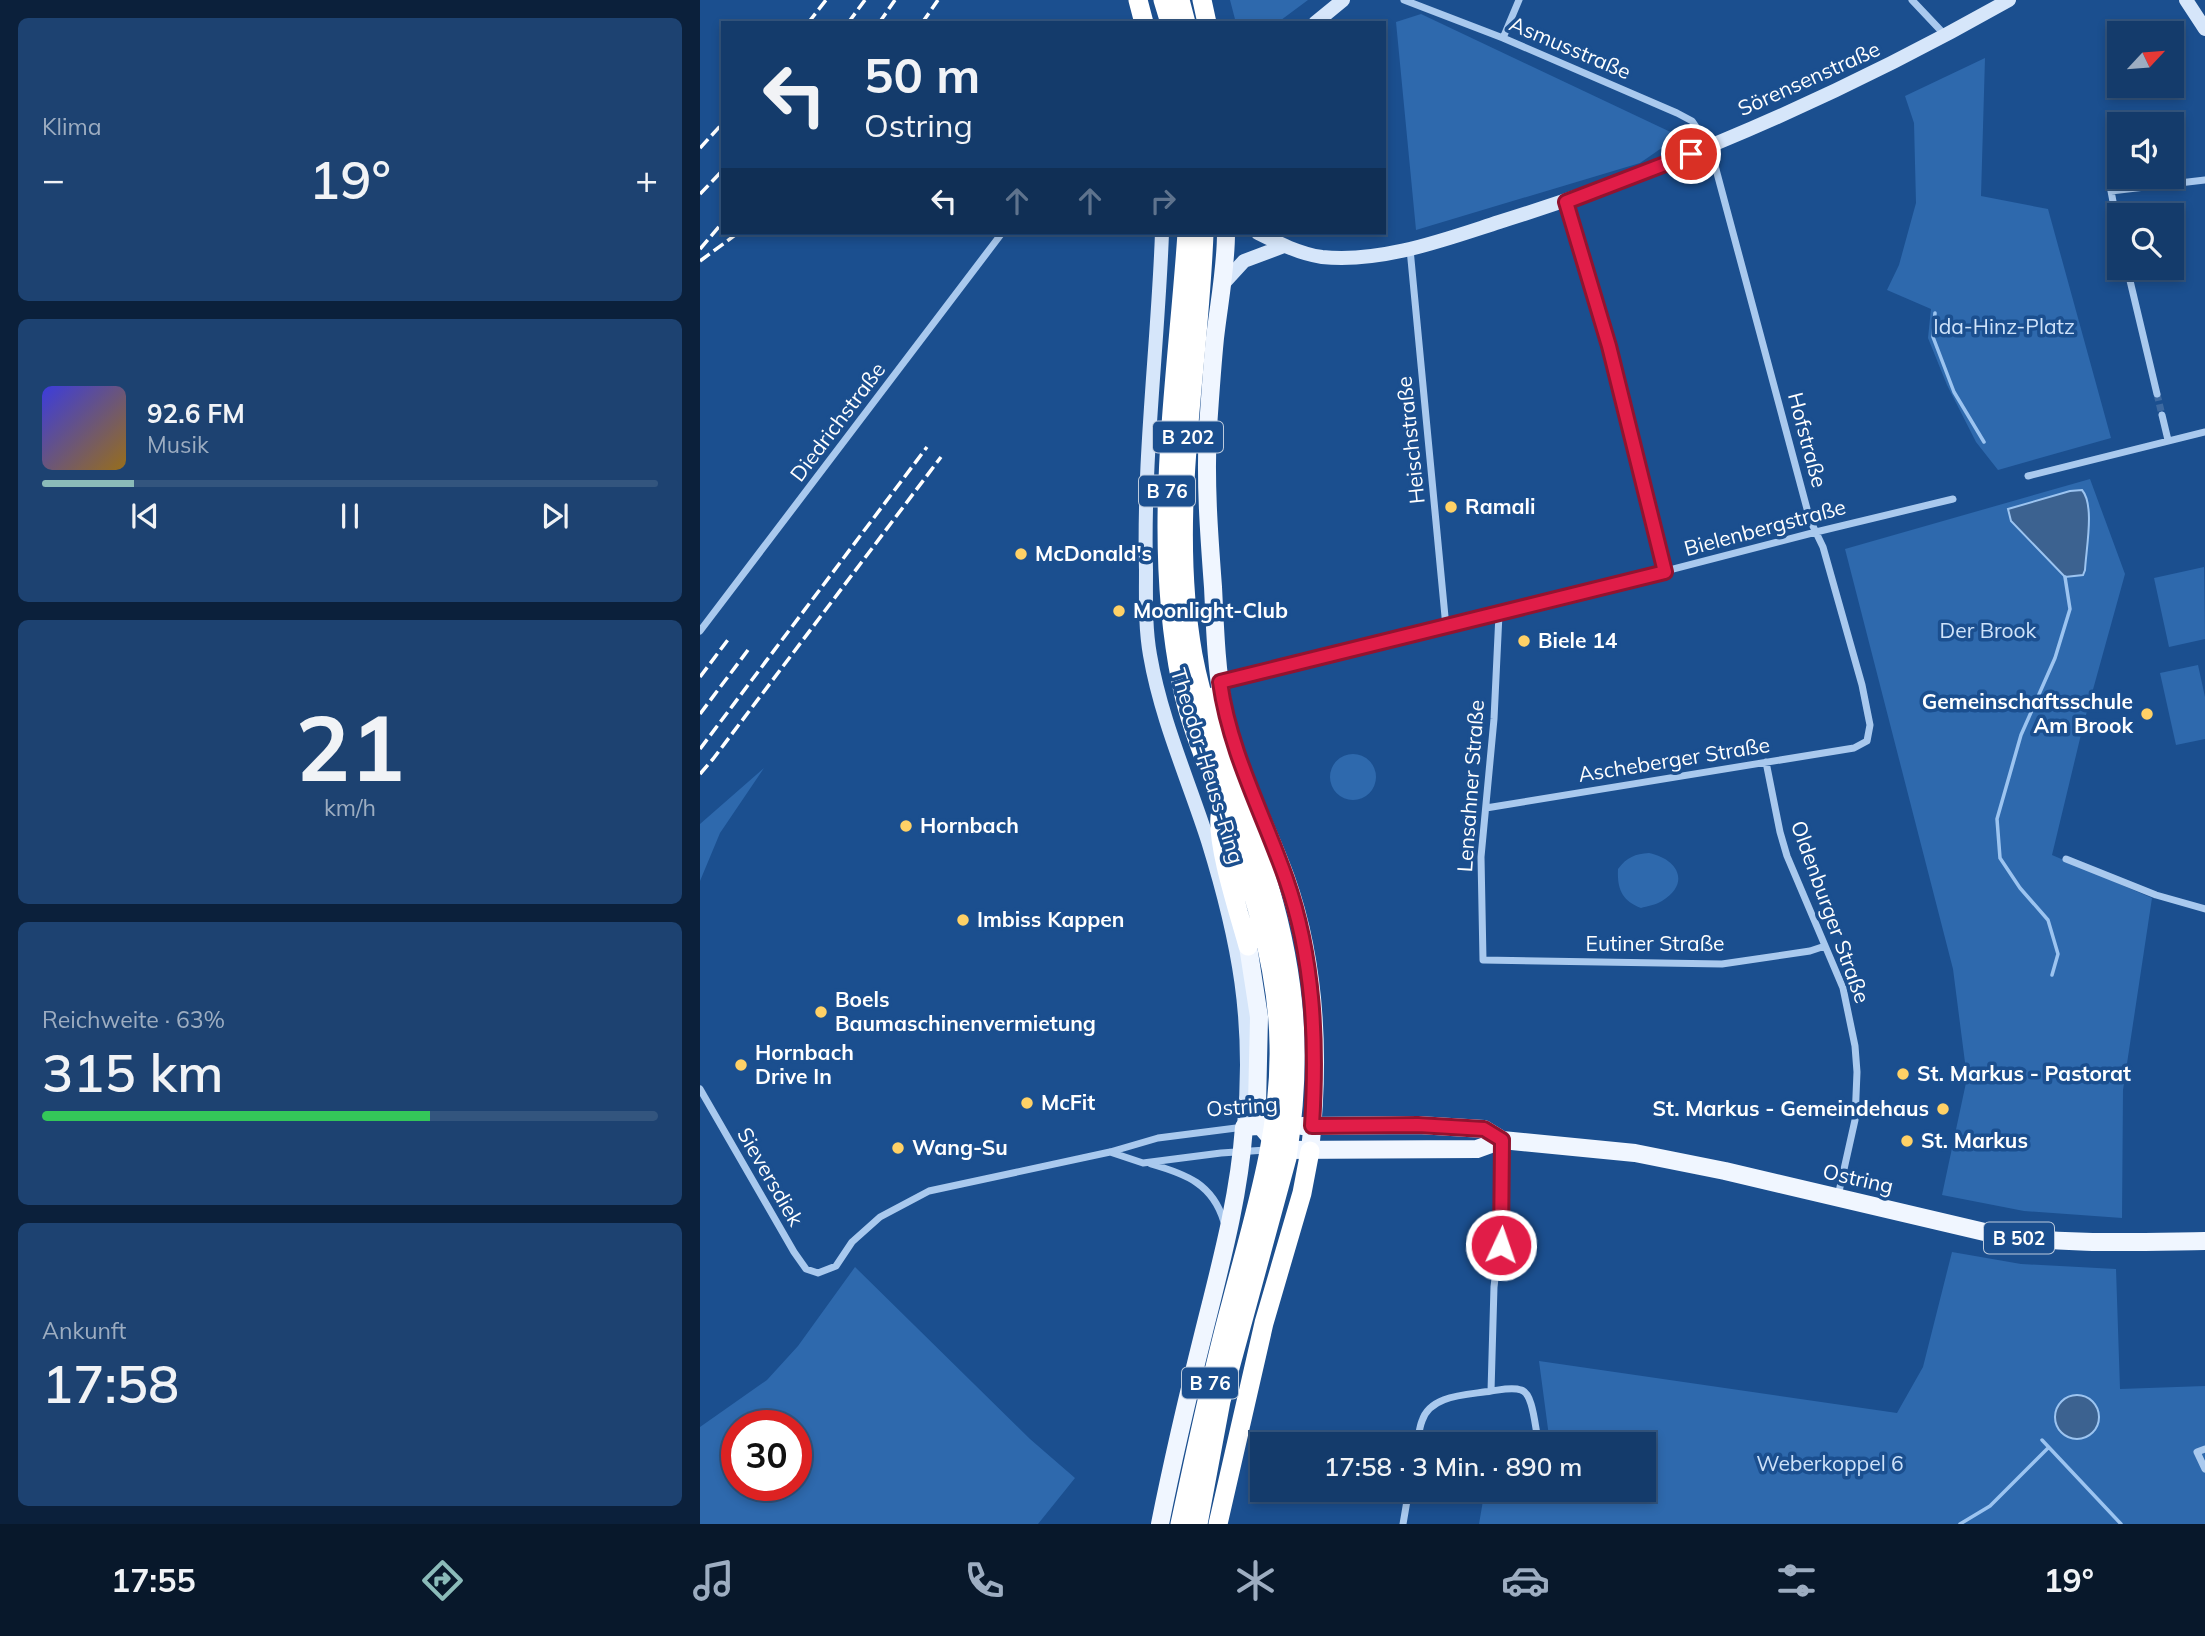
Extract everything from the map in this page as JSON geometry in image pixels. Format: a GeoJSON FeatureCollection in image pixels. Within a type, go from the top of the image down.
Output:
{"type":"FeatureCollection","features":[{"type":"Feature","properties":{"kind":"highway"},"geometry":{"type":"LineString","coordinates":[[1138,0],[1143,21]]}},
{"type":"Feature","properties":{"kind":"highway"},"geometry":{"type":"LineString","coordinates":[[1163,0],[1169,21]]}},
{"type":"Feature","properties":{"kind":"highway"},"geometry":{"type":"LineString","coordinates":[[1180,0],[1185,21]]}},
{"type":"Feature","properties":{"kind":"highway"},"geometry":{"type":"LineString","coordinates":[[1202,0],[1207,21]]}},
{"type":"Feature","properties":{"kind":"highway","name":"Theodor-Heuss-Ring"},"geometry":{"type":"LineString","coordinates":[[1187,235],[1187,451],[1183,547],[1193,653],[1200,690],[1216,742],[1269,886],[1283,939],[1293,1005],[1297,1061],[1287,1158],[1255,1247]]}},
{"type":"Feature","properties":{"kind":"highway","name":"Theodor-Heuss-Ring"},"geometry":{"type":"LineString","coordinates":[[1204,235],[1187,327],[1166,513],[1168,586],[1182,685],[1194,732],[1253,893],[1267,947],[1277,1008],[1279,1044],[1276,1117],[1255,1247]]}},
{"type":"Feature","properties":{"kind":"highway"},"geometry":{"type":"LineString","coordinates":[[1193,653],[1229,731]]}},
{"type":"Feature","properties":{"kind":"highway","name":"B 76"},"geometry":{"type":"LineString","coordinates":[[1221,801],[1219,826],[1248,946]]}},
{"type":"Feature","properties":{"kind":"highway","name":"B 76"},"geometry":{"type":"LineString","coordinates":[[1218,1524],[1254,1362],[1302,1193],[1296,1151]]}},
{"type":"Feature","properties":{"kind":"highway","name":"B 76"},"geometry":{"type":"LineString","coordinates":[[1180,1524],[1207,1393],[1255,1247]]}},
{"type":"Feature","properties":{"kind":"highway","name":"B 76"},"geometry":{"type":"LineString","coordinates":[[1198,1524],[1255,1247]]}},
{"type":"Feature","properties":{"kind":"main road"},"geometry":{"type":"LineString","coordinates":[[1317,21],[1343,0]]}},
{"type":"Feature","properties":{"kind":"main road","name":"Sörensenstraße"},"geometry":{"type":"LineString","coordinates":[[1262,235],[1284,246],[1324,257],[1367,256],[1410,249],[1566,202],[1710,146],[1884,68],[2008,0]]}},
{"type":"Feature","properties":{"kind":"main road"},"geometry":{"type":"LineString","coordinates":[[2177,0],[2202,25]]}},
{"type":"Feature","properties":{"kind":"main road"},"geometry":{"type":"LineString","coordinates":[[2186,0],[2202,25]]}},
{"type":"Feature","properties":{"kind":"main road","name":"Theodor-Heuss-Ring"},"geometry":{"type":"LineString","coordinates":[[1160,1524],[1175,1449],[1228,1236],[1238,1185],[1249,1151],[1252,1126],[1241,969],[1207,839],[1172,741],[1149,652],[1145,545],[1146,469],[1162,235]]}},
{"type":"Feature","properties":{"kind":"main road","name":"Theodor-Heuss-Ring"},"geometry":{"type":"LineString","coordinates":[[1226,235],[1209,420],[1207,495],[1220,682],[1229,731],[1242,771],[1286,878],[1297,915],[1314,1009],[1307,1126]]}},
{"type":"Feature","properties":{"kind":"main road"},"geometry":{"type":"LineString","coordinates":[[1222,285],[1244,261],[1284,246]]}},
{"type":"Feature","properties":{"kind":"main road"},"geometry":{"type":"LineString","coordinates":[[1248,946],[1259,1017],[1257,1105],[1252,1126],[1296,1151]]}},
{"type":"Feature","properties":{"kind":"main road"},"geometry":{"type":"LineString","coordinates":[[1241,969],[1259,1017]]}},
{"type":"Feature","properties":{"kind":"main road","name":"Ostring"},"geometry":{"type":"LineString","coordinates":[[1252,1126],[1418,1125],[1484,1129],[1502,1140]]}},
{"type":"Feature","properties":{"kind":"main road","name":"B 76"},"geometry":{"type":"LineString","coordinates":[[1296,1151],[1307,1126]]}},
{"type":"Feature","properties":{"kind":"main road","name":"Ostring"},"geometry":{"type":"LineString","coordinates":[[1296,1151],[1477,1149],[1502,1140],[1635,1153],[1699,1165],[2012,1237],[2087,1242],[2205,1241]]}},
{"type":"Feature","properties":{"kind":"street","name":"Asmusstraße"},"geometry":{"type":"LineString","coordinates":[[1404,0],[1503,38],[1677,113],[1692,121],[1710,146]]}},
{"type":"Feature","properties":{"kind":"street"},"geometry":{"type":"LineString","coordinates":[[1503,38],[1519,0]]}},
{"type":"Feature","properties":{"kind":"street"},"geometry":{"type":"LineString","coordinates":[[1912,0],[1946,36]]}},
{"type":"Feature","properties":{"kind":"street","name":"Hofstraße"},"geometry":{"type":"LineString","coordinates":[[1710,146],[1810,520],[1823,547],[1862,685],[1870,725],[1867,741]]}},
{"type":"Feature","properties":{"kind":"street"},"geometry":{"type":"LineString","coordinates":[[2113,203],[2111,191],[2205,180]]}},
{"type":"Feature","properties":{"kind":"street"},"geometry":{"type":"LineString","coordinates":[[1566,202],[1609,346],[1665,572]]}},
{"type":"Feature","properties":{"kind":"street","name":"Diedrichstraße"},"geometry":{"type":"LineString","coordinates":[[700,631],[1000,235]]}},
{"type":"Feature","properties":{"kind":"street","name":"Heischstraße"},"geometry":{"type":"LineString","coordinates":[[1410,249],[1446,627]]}},
{"type":"Feature","properties":{"kind":"street"},"geometry":{"type":"LineString","coordinates":[[2130,280],[2157,394]]}},
{"type":"Feature","properties":{"kind":"street"},"geometry":{"type":"LineString","coordinates":[[2162,415],[2168,440]]}},
{"type":"Feature","properties":{"kind":"street"},"geometry":{"type":"LineString","coordinates":[[2028,476],[2205,432]]}},
{"type":"Feature","properties":{"kind":"street","name":"Bielenbergstraße"},"geometry":{"type":"LineString","coordinates":[[1220,682],[1953,499]]}},
{"type":"Feature","properties":{"kind":"street","name":"Lensahner Straße"},"geometry":{"type":"LineString","coordinates":[[1483,960],[1481,857],[1494,719],[1499,614]]}},
{"type":"Feature","properties":{"kind":"street","name":"Ascheberger Straße"},"geometry":{"type":"LineString","coordinates":[[1486,808],[1854,748],[1867,741]]}},
{"type":"Feature","properties":{"kind":"street","name":"Oldenburger Straße"},"geometry":{"type":"LineString","coordinates":[[1766,762],[1787,856],[1843,988],[1855,1046],[1855,1120],[1838,1198]]}},
{"type":"Feature","properties":{"kind":"street"},"geometry":{"type":"LineString","coordinates":[[2066,859],[2156,895],[2205,909]]}},
{"type":"Feature","properties":{"kind":"street","name":"Eutiner Straße"},"geometry":{"type":"LineString","coordinates":[[1483,960],[1722,964],[1810,951],[1825,946]]}},
{"type":"Feature","properties":{"kind":"street","name":"Sieversdiek"},"geometry":{"type":"LineString","coordinates":[[700,1089],[794,1252],[806,1269],[818,1273]]}},
{"type":"Feature","properties":{"kind":"street","name":"Ostring"},"geometry":{"type":"LineString","coordinates":[[818,1273],[835,1266],[852,1242],[880,1217],[929,1191],[1110,1152],[1158,1138],[1252,1126]]}},
{"type":"Feature","properties":{"kind":"street"},"geometry":{"type":"LineString","coordinates":[[1492,1391],[1494,1287],[1502,1218],[1502,1140]]}},
{"type":"Feature","properties":{"kind":"street","name":"Ostring"},"geometry":{"type":"LineString","coordinates":[[1147,1162],[1249,1151],[1296,1151]]}},
{"type":"Feature","properties":{"kind":"street","name":"Ostring"},"geometry":{"type":"LineString","coordinates":[[1110,1152],[1183,1173],[1211,1195],[1222,1216],[1228,1236]]}},
{"type":"Feature","properties":{"kind":"street"},"geometry":{"type":"LineString","coordinates":[[1419,1432],[1422,1418],[1432,1406],[1444,1399],[1519,1389],[1526,1392],[1531,1400],[1537,1432]]}},
{"type":"Feature","properties":{"kind":"street"},"geometry":{"type":"LineString","coordinates":[[2205,1448],[2197,1452],[2203,1458],[2205,1469]]}},
{"type":"Feature","properties":{"kind":"street"},"geometry":{"type":"LineString","coordinates":[[1403,1524],[1407,1502]]}},
{"type":"Feature","properties":{"kind":"green space"},"geometry":{"type":"Polygon","coordinates":[[[1230,0],[1308,0],[1280,21],[1235,21],[1230,0]]]}},
{"type":"Feature","properties":{"kind":"green space"},"geometry":{"type":"Polygon","coordinates":[[[1421,14],[1679,136],[1640,163],[1416,230],[1396,22],[1421,14]]]}},
{"type":"Feature","properties":{"kind":"green space","name":"Ida-Hinz-Platz"},"geometry":{"type":"Polygon","coordinates":[[[1985,58],[1981,196],[2048,209],[2111,438],[1998,470],[1976,442],[1947,385],[1928,338],[1931,309],[1887,290],[1899,265],[1916,203],[1914,123],[1905,96],[1985,58]]]}},
{"type":"Feature","properties":{"kind":"green space","name":"Der Brook"},"geometry":{"type":"Polygon","coordinates":[[[2090,479],[2125,574],[2084,722],[2052,855],[2152,898],[2123,1090],[2122,1218],[2024,1211],[1942,1195],[1967,1078],[1953,969],[1845,549],[2090,479]]]}},
{"type":"Feature","properties":{"kind":"green space"},"geometry":{"type":"Polygon","coordinates":[[[2204,567],[2205,639],[2169,647],[2154,578],[2204,567]]]}},
{"type":"Feature","properties":{"kind":"green space"},"geometry":{"type":"Polygon","coordinates":[[[2198,665],[2205,697],[2205,739],[2176,745],[2160,673],[2198,665]]]}},
{"type":"Feature","properties":{"kind":"green space"},"geometry":{"type":"Polygon","coordinates":[[[1353,754],[1369,761],[1376,777],[1369,793],[1353,800],[1337,793],[1330,777],[1337,761],[1353,754]]]}},
{"type":"Feature","properties":{"kind":"green space"},"geometry":{"type":"Polygon","coordinates":[[[764,768],[720,833],[700,881],[700,824],[764,768]]]}},
{"type":"Feature","properties":{"kind":"green space"},"geometry":{"type":"Polygon","coordinates":[[[1649,853],[1674,866],[1678,879],[1671,894],[1662,901],[1641,908],[1629,902],[1622,893],[1618,883],[1618,869],[1632,857],[1649,853]]]}},
{"type":"Feature","properties":{"kind":"green space","name":"Weberkoppel 6"},"geometry":{"type":"Polygon","coordinates":[[[1952,1252],[2021,1264],[2116,1269],[2120,1389],[2205,1386],[2205,1524],[1479,1524],[1483,1502],[1656,1502],[1656,1432],[1548,1432],[1539,1361],[1897,1413],[1923,1367],[1952,1252]]]}},
{"type":"Feature","properties":{"kind":"green space"},"geometry":{"type":"Polygon","coordinates":[[[855,1267],[1030,1439],[1075,1478],[1038,1524],[700,1524],[700,1427],[721,1412],[721,1501],[812,1501],[812,1410],[724,1410],[767,1380],[798,1346],[855,1267]]]}},
{"type":"Feature","properties":{"kind":"shaded area"},"geometry":{"type":"Polygon","coordinates":[[[2082,490],[2089,516],[2085,570],[2083,575],[2065,577],[2011,521],[2008,509],[2082,490]]]}},
{"type":"Feature","properties":{"kind":"shaded area"},"geometry":{"type":"Polygon","coordinates":[[[2077,1395],[2093,1401],[2099,1417],[2093,1433],[2077,1439],[2061,1433],[2055,1417],[2061,1401],[2077,1395]]]}},
{"type":"Feature","properties":{"kind":"waterway"},"geometry":{"type":"LineString","coordinates":[[1935,313],[1933,337],[1954,392],[1984,442]]}},
{"type":"Feature","properties":{"kind":"waterway"},"geometry":{"type":"LineString","coordinates":[[2052,975],[2058,954],[2048,920],[2020,888],[2000,858],[1997,819],[2021,735],[2055,658],[2070,609],[2065,577]]}},
{"type":"Feature","properties":{"kind":"waterway"},"geometry":{"type":"LineString","coordinates":[[2042,1440],[2121,1524]]}},
{"type":"Feature","properties":{"kind":"waterway"},"geometry":{"type":"LineString","coordinates":[[1960,1524],[1990,1506],[2048,1448]]}},
{"type":"Feature","properties":{"kind":"tunnel"},"geometry":{"type":"LineString","coordinates":[[2157,394],[2162,415]]}},
{"type":"Feature","properties":{"kind":"railway"},"geometry":{"type":"LineString","coordinates":[[810,21],[826,0]]}},
{"type":"Feature","properties":{"kind":"railway"},"geometry":{"type":"LineString","coordinates":[[849,21],[865,0]]}},
{"type":"Feature","properties":{"kind":"railway"},"geometry":{"type":"LineString","coordinates":[[880,21],[895,0]]}},
{"type":"Feature","properties":{"kind":"railway"},"geometry":{"type":"LineString","coordinates":[[923,21],[938,0]]}},
{"type":"Feature","properties":{"kind":"railway"},"geometry":{"type":"LineString","coordinates":[[700,148],[721,125]]}},
{"type":"Feature","properties":{"kind":"railway"},"geometry":{"type":"LineString","coordinates":[[700,194],[721,172]]}},
{"type":"Feature","properties":{"kind":"railway"},"geometry":{"type":"LineString","coordinates":[[700,249],[721,224]]}},
{"type":"Feature","properties":{"kind":"railway"},"geometry":{"type":"LineString","coordinates":[[700,261],[735,235]]}},
{"type":"Feature","properties":{"kind":"railway"},"geometry":{"type":"LineString","coordinates":[[700,749],[927,447]]}},
{"type":"Feature","properties":{"kind":"railway"},"geometry":{"type":"LineString","coordinates":[[700,774],[941,457]]}},
{"type":"Feature","properties":{"kind":"railway"},"geometry":{"type":"LineString","coordinates":[[700,677],[730,637]]}},
{"type":"Feature","properties":{"kind":"railway"},"geometry":{"type":"LineString","coordinates":[[700,714],[748,650]]}},
{"type":"Feature","properties":{"kind":"place","name":"Ramali"},"geometry":{"type":"Point","coordinates":[1451,507]}},
{"type":"Feature","properties":{"kind":"place","name":"McDonald's"},"geometry":{"type":"Point","coordinates":[1021,554]}},
{"type":"Feature","properties":{"kind":"place","name":"Moonlight-Club"},"geometry":{"type":"Point","coordinates":[1119,611]}},
{"type":"Feature","properties":{"kind":"place","name":"Biele 14"},"geometry":{"type":"Point","coordinates":[1524,641]}},
{"type":"Feature","properties":{"kind":"place","name":"Gemeinschaftsschule Am Brook"},"geometry":{"type":"Point","coordinates":[2147,714]}},
{"type":"Feature","properties":{"kind":"place","name":"Hornbach"},"geometry":{"type":"Point","coordinates":[906,826]}},
{"type":"Feature","properties":{"kind":"place","name":"Imbiss Kappen"},"geometry":{"type":"Point","coordinates":[963,920]}},
{"type":"Feature","properties":{"kind":"place","name":"Boels Baumaschinenvermietung"},"geometry":{"type":"Point","coordinates":[821,1012]}},
{"type":"Feature","properties":{"kind":"place","name":"Hornbach Drive In"},"geometry":{"type":"Point","coordinates":[741,1065]}},
{"type":"Feature","properties":{"kind":"place","name":"St. Markus - Pastorat"},"geometry":{"type":"Point","coordinates":[1903,1074]}},
{"type":"Feature","properties":{"kind":"place","name":"McFit"},"geometry":{"type":"Point","coordinates":[1027,1103]}},
{"type":"Feature","properties":{"kind":"place","name":"St. Markus - Gemeindehaus"},"geometry":{"type":"Point","coordinates":[1943,1109]}},
{"type":"Feature","properties":{"kind":"place","name":"St. Markus"},"geometry":{"type":"Point","coordinates":[1907,1141]}},
{"type":"Feature","properties":{"kind":"place","name":"Wang-Su"},"geometry":{"type":"Point","coordinates":[898,1148]}},
{"type":"Feature","properties":{"kind":"route"},"geometry":{"type":"LineString","coordinates":[[1501,1245],[1502,1140],[1484,1129],[1418,1125],[1312,1126],[1314,1009],[1307,961],[1286,878],[1242,771],[1229,731],[1220,682],[1665,572],[1609,346],[1566,202],[1691,154]]}}]}
